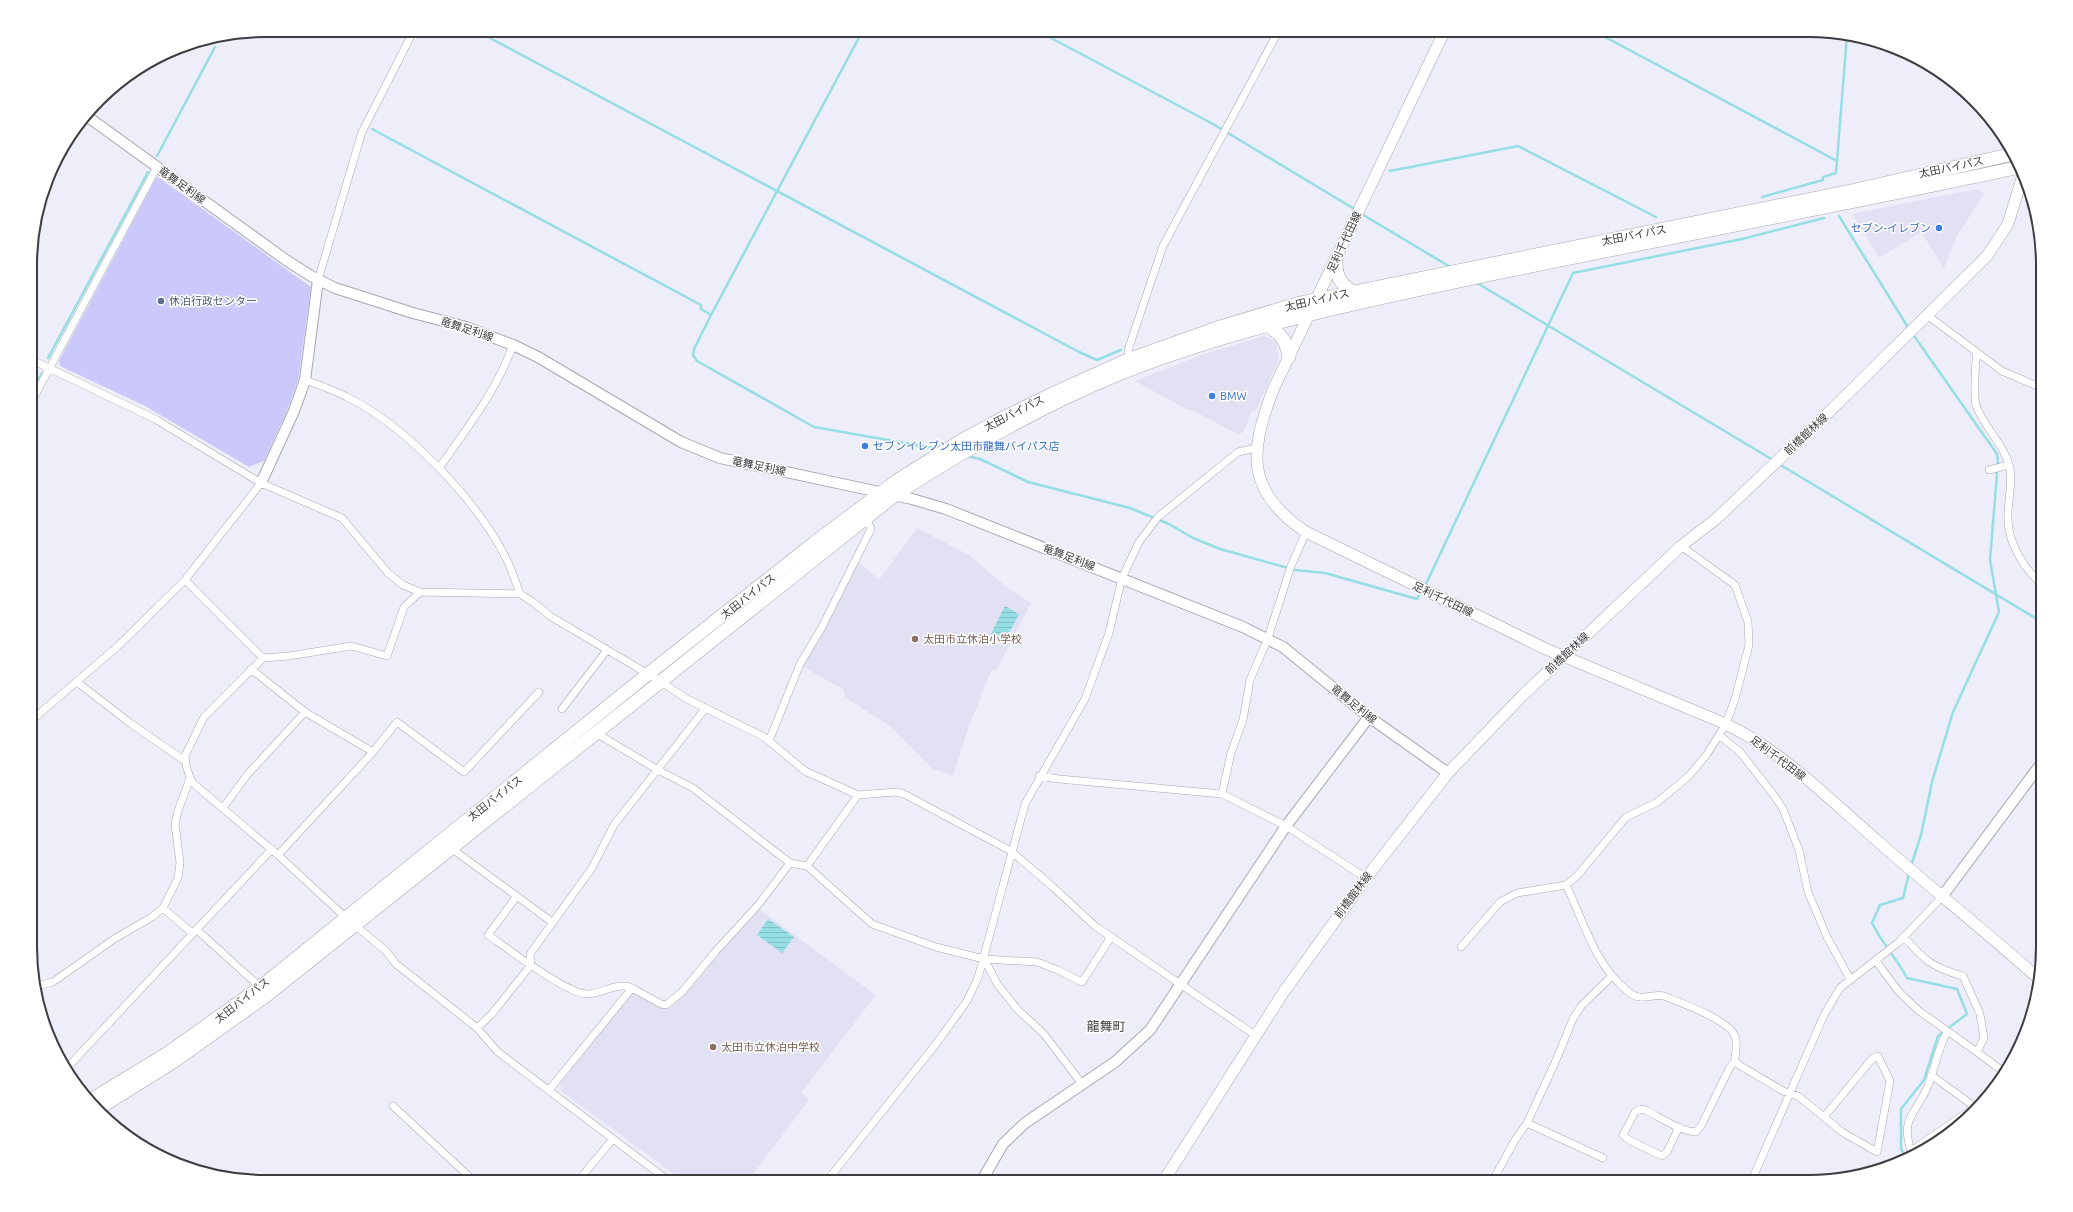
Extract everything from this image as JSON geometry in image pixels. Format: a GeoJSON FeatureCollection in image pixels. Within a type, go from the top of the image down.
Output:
{"type":"FeatureCollection","features":[{"type":"Feature","properties":{"kind":"highway","name":"太田バイパス"},"geometry":{"type":"LineString","coordinates":[[96,1100],[179,1045],[451,848],[596,733],[654,678],[866,518],[888,494],[898,480],[959,442],[1048,396],[1130,358],[1263,313],[1353,292],[1850,191],[2008,155]]}},
{"type":"Feature","properties":{"kind":"highway","name":"太田バイパス"},"geometry":{"type":"LineString","coordinates":[[97,1101],[173,1062],[224,1028],[351,921],[654,678],[814,543],[888,494],[1006,428],[1116,375],[1217,339],[1309,314],[1580,255],[1829,208],[2015,168]]}},
{"type":"Feature","properties":{"kind":"highway"},"geometry":{"type":"LineString","coordinates":[[1336,259],[1339,280],[1353,292]]}},
{"type":"Feature","properties":{"kind":"highway"},"geometry":{"type":"LineString","coordinates":[[1268,326],[1279,332],[1284,338],[1289,358]]}},
{"type":"Feature","properties":{"kind":"main road","name":"足利千代田線"},"geometry":{"type":"LineString","coordinates":[[1442,37],[1309,314],[1262,418],[1256,448],[1258,469],[1265,491],[1275,508],[1306,532],[1495,624],[1564,656],[1726,724],[1754,738],[1780,756],[1941,898],[2034,973]]}},
{"type":"Feature","properties":{"kind":"main road","name":"竜舞足利線"},"geometry":{"type":"LineString","coordinates":[[90,119],[286,260],[318,280],[335,288],[413,313],[466,327],[513,345],[538,357],[681,442],[701,451],[720,458],[929,503],[1122,578],[1268,638],[1296,657],[1369,717],[1448,773]]}},
{"type":"Feature","properties":{"kind":"main road","name":"前橋館林線"},"geometry":{"type":"LineString","coordinates":[[1167,1175],[1255,1035],[1325,933],[1448,773],[1508,709],[1681,546],[1716,519],[1987,256],[1996,244],[2013,213],[2021,183]]}},
{"type":"Feature","properties":{"kind":"main road"},"geometry":{"type":"LineString","coordinates":[[261,483],[294,411],[305,380],[318,280]]}},
{"type":"Feature","properties":{"kind":"main road"},"geometry":{"type":"LineString","coordinates":[[984,1175],[999,1150],[1012,1134],[1025,1122],[1115,1062],[1137,1045],[1150,1030],[1286,826],[1369,717]]}},
{"type":"Feature","properties":{"kind":"main road"},"geometry":{"type":"LineString","coordinates":[[1941,898],[2036,769]]}},
{"type":"Feature","properties":{"kind":"street"},"geometry":{"type":"LineString","coordinates":[[318,280],[362,132],[410,37]]}},
{"type":"Feature","properties":{"kind":"street"},"geometry":{"type":"LineString","coordinates":[[1130,358],[1128,350],[1163,246],[1275,37]]}},
{"type":"Feature","properties":{"kind":"street"},"geometry":{"type":"LineString","coordinates":[[37,392],[158,167]]}},
{"type":"Feature","properties":{"kind":"street"},"geometry":{"type":"LineString","coordinates":[[1927,315],[2002,371],[2036,385]]}},
{"type":"Feature","properties":{"kind":"street"},"geometry":{"type":"LineString","coordinates":[[439,468],[467,428],[502,371],[513,345]]}},
{"type":"Feature","properties":{"kind":"street"},"geometry":{"type":"LineString","coordinates":[[1977,353],[1977,406],[2005,453],[2006,466],[2011,475],[2008,526],[2025,567],[2036,579]]}},
{"type":"Feature","properties":{"kind":"street"},"geometry":{"type":"LineString","coordinates":[[37,362],[164,424],[261,483],[342,518],[388,573],[403,585],[420,592],[520,594],[533,602],[550,616],[654,678],[687,700],[769,741],[805,771],[858,795],[896,792],[904,794],[1011,851],[1095,926],[1255,1035]]}},
{"type":"Feature","properties":{"kind":"street"},"geometry":{"type":"LineString","coordinates":[[305,380],[348,397],[410,439],[439,468],[470,505],[493,536],[508,561],[520,594]]}},
{"type":"Feature","properties":{"kind":"street"},"geometry":{"type":"LineString","coordinates":[[832,1175],[936,1044],[967,1001],[978,978],[984,959],[1011,851],[1025,804],[1039,776],[1085,699],[1108,632],[1122,578],[1139,542],[1158,517],[1238,452],[1256,448]]}},
{"type":"Feature","properties":{"kind":"street"},"geometry":{"type":"LineString","coordinates":[[1990,469],[2006,466]]}},
{"type":"Feature","properties":{"kind":"street"},"geometry":{"type":"LineString","coordinates":[[37,716],[133,632],[186,580],[261,483]]}},
{"type":"Feature","properties":{"kind":"street"},"geometry":{"type":"LineString","coordinates":[[769,741],[800,664],[822,627],[871,529],[866,518]]}},
{"type":"Feature","properties":{"kind":"street"},"geometry":{"type":"LineString","coordinates":[[1222,794],[1231,753],[1243,720],[1250,680],[1268,638],[1286,579],[1306,532]]}},
{"type":"Feature","properties":{"kind":"street"},"geometry":{"type":"LineString","coordinates":[[1461,947],[1500,902],[1517,893],[1566,885],[1577,876],[1626,817],[1656,803],[1689,776],[1726,724],[1735,699],[1749,645],[1748,622],[1735,585],[1681,546]]}},
{"type":"Feature","properties":{"kind":"street"},"geometry":{"type":"LineString","coordinates":[[186,580],[263,658]]}},
{"type":"Feature","properties":{"kind":"street"},"geometry":{"type":"LineString","coordinates":[[420,592],[404,607],[387,656],[351,646],[289,656],[263,658],[204,717],[185,756],[190,778],[194,784],[272,849],[386,951],[396,964],[477,1028],[498,1052],[661,1175]]}},
{"type":"Feature","properties":{"kind":"street"},"geometry":{"type":"LineString","coordinates":[[562,709],[608,650]]}},
{"type":"Feature","properties":{"kind":"street"},"geometry":{"type":"LineString","coordinates":[[251,670],[305,712],[373,752]]}},
{"type":"Feature","properties":{"kind":"street"},"geometry":{"type":"LineString","coordinates":[[77,682],[130,723],[185,761]]}},
{"type":"Feature","properties":{"kind":"street"},"geometry":{"type":"LineString","coordinates":[[278,855],[373,752],[397,722],[464,772],[539,692]]}},
{"type":"Feature","properties":{"kind":"street"},"geometry":{"type":"LineString","coordinates":[[477,1028],[491,1015],[531,965],[530,954],[592,868],[614,825],[705,709]]}},
{"type":"Feature","properties":{"kind":"street"},"geometry":{"type":"LineString","coordinates":[[223,808],[247,775],[305,712]]}},
{"type":"Feature","properties":{"kind":"street"},"geometry":{"type":"LineString","coordinates":[[596,733],[658,770],[693,788],[790,863],[807,866],[872,924],[936,947],[984,959],[1037,962],[1058,970],[1082,982],[1111,937]]}},
{"type":"Feature","properties":{"kind":"street"},"geometry":{"type":"LineString","coordinates":[[1719,735],[1740,752],[1783,809],[1799,850],[1810,899],[1827,937],[1850,979]]}},
{"type":"Feature","properties":{"kind":"street"},"geometry":{"type":"LineString","coordinates":[[1039,776],[1222,794],[1286,826],[1366,878]]}},
{"type":"Feature","properties":{"kind":"street"},"geometry":{"type":"LineString","coordinates":[[40,985],[53,982],[114,938],[152,917],[163,908],[178,878],[180,863],[175,824],[190,778]]}},
{"type":"Feature","properties":{"kind":"street"},"geometry":{"type":"LineString","coordinates":[[807,866],[858,795]]}},
{"type":"Feature","properties":{"kind":"street"},"geometry":{"type":"LineString","coordinates":[[451,848],[552,922]]}},
{"type":"Feature","properties":{"kind":"street"},"geometry":{"type":"LineString","coordinates":[[70,1066],[272,849]]}},
{"type":"Feature","properties":{"kind":"street"},"geometry":{"type":"LineString","coordinates":[[517,896],[488,935],[531,965],[575,991],[588,994],[625,985],[661,1004],[666,1005],[682,992],[715,952],[759,904],[790,863]]}},
{"type":"Feature","properties":{"kind":"street"},"geometry":{"type":"LineString","coordinates":[[1566,885],[1596,953],[1611,977],[1628,992],[1639,997],[1664,996],[1720,1020],[1735,1034],[1735,1061],[1730,1067],[1701,1126],[1696,1132],[1679,1127],[1641,1109],[1635,1112],[1623,1135],[1629,1140],[1662,1156],[1667,1152],[1679,1127]]}},
{"type":"Feature","properties":{"kind":"street"},"geometry":{"type":"LineString","coordinates":[[1754,1175],[1829,1005],[1840,988],[1850,979],[1876,961],[1904,937],[1941,898]]}},
{"type":"Feature","properties":{"kind":"street"},"geometry":{"type":"LineString","coordinates":[[163,908],[194,931],[260,987]]}},
{"type":"Feature","properties":{"kind":"street"},"geometry":{"type":"LineString","coordinates":[[1904,937],[1922,958],[1933,965],[1963,976],[1980,1014],[1984,1038],[1977,1052]]}},
{"type":"Feature","properties":{"kind":"street"},"geometry":{"type":"LineString","coordinates":[[984,959],[998,985],[1018,1010],[1044,1034],[1082,1084]]}},
{"type":"Feature","properties":{"kind":"street"},"geometry":{"type":"LineString","coordinates":[[1876,961],[1899,992],[1919,1011],[2001,1070]]}},
{"type":"Feature","properties":{"kind":"street"},"geometry":{"type":"LineString","coordinates":[[1498,1175],[1554,1066],[1572,1019],[1582,1005],[1611,977]]}},
{"type":"Feature","properties":{"kind":"street"},"geometry":{"type":"LineString","coordinates":[[549,1090],[632,988]]}},
{"type":"Feature","properties":{"kind":"street"},"geometry":{"type":"LineString","coordinates":[[1911,1151],[1908,1140],[1907,1125],[1912,1111],[1927,1088],[1936,1056],[1947,1032]]}},
{"type":"Feature","properties":{"kind":"street"},"geometry":{"type":"LineString","coordinates":[[1735,1061],[1744,1070],[1783,1091],[1790,1092],[1842,1132],[1877,1152],[1890,1081],[1878,1056],[1872,1059],[1824,1117]]}},
{"type":"Feature","properties":{"kind":"street"},"geometry":{"type":"LineString","coordinates":[[1931,1075],[1972,1105]]}},
{"type":"Feature","properties":{"kind":"street"},"geometry":{"type":"LineString","coordinates":[[393,1106],[467,1175]]}},
{"type":"Feature","properties":{"kind":"street"},"geometry":{"type":"LineString","coordinates":[[1526,1123],[1602,1158]]}},
{"type":"Feature","properties":{"kind":"street"},"geometry":{"type":"LineString","coordinates":[[1928,1141],[1953,1123]]}},
{"type":"Feature","properties":{"kind":"street"},"geometry":{"type":"LineString","coordinates":[[583,1175],[613,1138]]}},
{"type":"Feature","properties":{"kind":"shaded area"},"geometry":{"type":"Polygon","coordinates":[[[158,177],[311,287],[298,381],[286,413],[264,461],[249,467],[145,406],[60,366],[59,361],[156,178],[158,177]]]}},
{"type":"Feature","properties":{"kind":"shaded area"},"geometry":{"type":"Polygon","coordinates":[[[1977,189],[1984,194],[1957,236],[1944,268],[1921,232],[1879,258],[1852,214],[1977,189]]]}},
{"type":"Feature","properties":{"kind":"shaded area","name":"BMW"},"geometry":{"type":"Polygon","coordinates":[[[1264,336],[1276,341],[1279,360],[1255,412],[1252,411],[1244,431],[1239,435],[1192,410],[1188,410],[1135,381],[1201,355],[1264,336]]]}},
{"type":"Feature","properties":{"kind":"shaded area","name":"太田市立休泊小学校"},"geometry":{"type":"Polygon","coordinates":[[[917,528],[969,555],[1005,586],[1031,603],[996,671],[992,669],[969,726],[953,776],[933,769],[891,727],[845,697],[843,689],[803,667],[858,561],[879,580],[917,528]]]}},
{"type":"Feature","properties":{"kind":"shaded area"},"geometry":{"type":"Polygon","coordinates":[[[1005,606],[1019,614],[1005,641],[991,634],[1005,606]]]}},
{"type":"Feature","properties":{"kind":"shaded area","name":"太田市立休泊中学校"},"geometry":{"type":"Polygon","coordinates":[[[759,909],[876,995],[801,1093],[809,1100],[752,1175],[675,1175],[561,1091],[560,1083],[633,992],[668,1010],[700,977],[717,955],[759,909]]]}},
{"type":"Feature","properties":{"kind":"shaded area"},"geometry":{"type":"Polygon","coordinates":[[[768,919],[794,937],[782,953],[757,935],[768,919]]]}},
{"type":"Feature","properties":{"kind":"waterway"},"geometry":{"type":"LineString","coordinates":[[488,37],[1079,352],[1097,360],[1121,350]]}},
{"type":"Feature","properties":{"kind":"waterway"},"geometry":{"type":"LineString","coordinates":[[859,37],[711,315],[694,349],[693,355],[697,361],[814,427],[939,449]]}},
{"type":"Feature","properties":{"kind":"waterway"},"geometry":{"type":"LineString","coordinates":[[1049,37],[1213,124],[1356,210]]}},
{"type":"Feature","properties":{"kind":"waterway"},"geometry":{"type":"LineString","coordinates":[[1605,37],[1837,161]]}},
{"type":"Feature","properties":{"kind":"waterway"},"geometry":{"type":"LineString","coordinates":[[1762,197],[1823,180],[1823,177],[1836,173],[1847,40]]}},
{"type":"Feature","properties":{"kind":"waterway"},"geometry":{"type":"LineString","coordinates":[[157,156],[215,47]]}},
{"type":"Feature","properties":{"kind":"waterway"},"geometry":{"type":"LineString","coordinates":[[372,129],[701,305],[701,309],[711,315]]}},
{"type":"Feature","properties":{"kind":"waterway"},"geometry":{"type":"LineString","coordinates":[[1390,171],[1518,146],[1656,217]]}},
{"type":"Feature","properties":{"kind":"waterway"},"geometry":{"type":"LineString","coordinates":[[48,358],[148,172]]}},
{"type":"Feature","properties":{"kind":"waterway"},"geometry":{"type":"LineString","coordinates":[[1360,213],[1452,268]]}},
{"type":"Feature","properties":{"kind":"waterway"},"geometry":{"type":"LineString","coordinates":[[1839,216],[1909,329]]}},
{"type":"Feature","properties":{"kind":"waterway"},"geometry":{"type":"LineString","coordinates":[[1425,586],[1573,273],[1742,239],[1824,218]]}},
{"type":"Feature","properties":{"kind":"waterway"},"geometry":{"type":"LineString","coordinates":[[1477,283],[1773,460]]}},
{"type":"Feature","properties":{"kind":"waterway"},"geometry":{"type":"LineString","coordinates":[[1911,866],[1921,835],[1932,782],[1953,712],[1999,612],[1990,560],[1998,461],[1997,454],[1912,333]]}},
{"type":"Feature","properties":{"kind":"waterway"},"geometry":{"type":"LineString","coordinates":[[37,382],[42,373]]}},
{"type":"Feature","properties":{"kind":"waterway"},"geometry":{"type":"LineString","coordinates":[[967,456],[980,459],[1028,482],[1130,508],[1169,524],[1193,538],[1220,549],[1295,570],[1325,573],[1417,599],[1421,592]]}},
{"type":"Feature","properties":{"kind":"waterway"},"geometry":{"type":"LineString","coordinates":[[1779,464],[2036,618]]}},
{"type":"Feature","properties":{"kind":"waterway"},"geometry":{"type":"LineString","coordinates":[[1904,1154],[1901,1149],[1901,1109],[1924,1080],[1938,1036],[1967,1014],[1957,989],[1907,978],[1872,923],[1880,905],[1903,898],[1909,873]]}},
{"type":"Feature","properties":{"kind":"place","name":"セブン-イレブン"},"geometry":{"type":"Point","coordinates":[1939,228]}},
{"type":"Feature","properties":{"kind":"place","name":"休泊行政センター"},"geometry":{"type":"Point","coordinates":[161,301]}},
{"type":"Feature","properties":{"kind":"place","name":"BMW"},"geometry":{"type":"Point","coordinates":[1212,396]}},
{"type":"Feature","properties":{"kind":"place","name":"セブンイレブン太田市龍舞バイパス店"},"geometry":{"type":"Point","coordinates":[865,446]}},
{"type":"Feature","properties":{"kind":"place","name":"太田市立休泊小学校"},"geometry":{"type":"Point","coordinates":[915,639]}},
{"type":"Feature","properties":{"kind":"place","name":"太田市立休泊中学校"},"geometry":{"type":"Point","coordinates":[713,1047]}},
{"type":"Feature","properties":{"kind":"district","name":"龍舞町"},"geometry":{"type":"Point","coordinates":[1106,1026]}}]}
